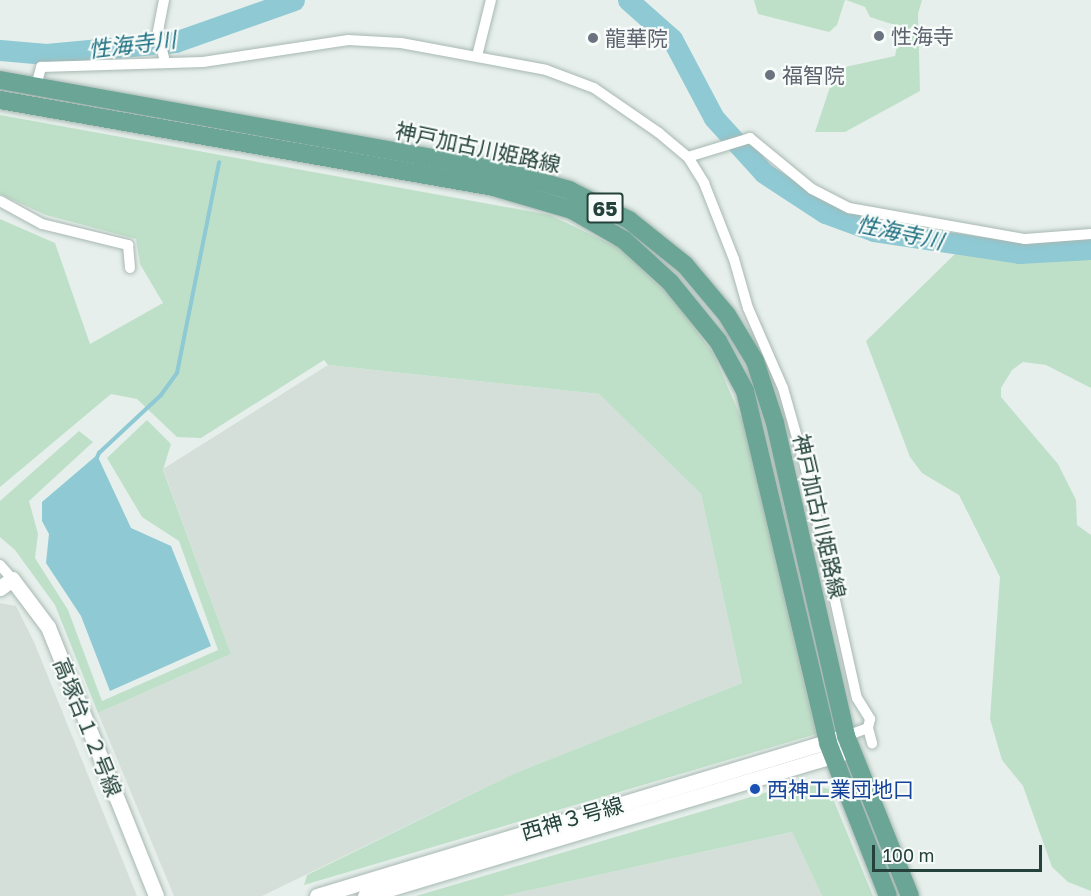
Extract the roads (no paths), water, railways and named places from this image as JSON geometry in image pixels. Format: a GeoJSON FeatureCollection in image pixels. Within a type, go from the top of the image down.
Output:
{"type":"FeatureCollection","features":[{"type":"Feature","properties":{"kind":"main road","name":"神戸加古川姫路線"},"geometry":{"type":"LineString","coordinates":[[0,80],[498,170],[569,190],[629,220],[685,265],[727,315],[755,361],[775,423],[849,743],[909,896]]}},
{"type":"Feature","properties":{"kind":"main road","name":"神戸加古川姫路線"},"geometry":{"type":"LineString","coordinates":[[0,100],[494,187],[572,210],[624,240],[670,282],[718,340],[745,391],[830,749],[888,896]]}},
{"type":"Feature","properties":{"kind":"street"},"geometry":{"type":"LineString","coordinates":[[164,0],[158,32],[164,58]]}},
{"type":"Feature","properties":{"kind":"street"},"geometry":{"type":"LineString","coordinates":[[477,56],[491,0]]}},
{"type":"Feature","properties":{"kind":"street"},"geometry":{"type":"LineString","coordinates":[[36,86],[41,67],[164,58],[249,58],[348,40],[401,43],[546,70],[594,88],[688,157],[722,225],[748,308],[783,388],[805,466],[857,698],[870,719],[868,728],[872,742]]}},
{"type":"Feature","properties":{"kind":"street"},"geometry":{"type":"LineString","coordinates":[[688,157],[716,146],[750,138],[812,189],[849,208],[1025,239],[1091,234]]}},
{"type":"Feature","properties":{"kind":"street"},"geometry":{"type":"LineString","coordinates":[[0,201],[42,224],[128,245],[130,268]]}},
{"type":"Feature","properties":{"kind":"street"},"geometry":{"type":"LineString","coordinates":[[0,565],[6,584]]}},
{"type":"Feature","properties":{"kind":"street","name":"高塚台１２号線"},"geometry":{"type":"LineString","coordinates":[[6,584],[48,627],[156,896]]}},
{"type":"Feature","properties":{"kind":"street"},"geometry":{"type":"LineString","coordinates":[[830,749],[849,743],[868,728]]}},
{"type":"Feature","properties":{"kind":"street","name":"西神３号線"},"geometry":{"type":"LineString","coordinates":[[317,896],[830,749]]}},
{"type":"Feature","properties":{"kind":"street","name":"西神３号線"},"geometry":{"type":"LineString","coordinates":[[365,896],[830,749]]}},
{"type":"Feature","properties":{"kind":"water"},"geometry":{"type":"Polygon","coordinates":[[[97,455],[131,528],[171,546],[211,646],[110,691],[81,616],[46,563],[49,534],[42,521],[42,502],[97,455]]]}},
{"type":"Feature","properties":{"kind":"waterway","name":"性海寺川"},"geometry":{"type":"LineString","coordinates":[[0,50],[46,54],[175,42],[294,0]]}},
{"type":"Feature","properties":{"kind":"waterway","name":"性海寺川"},"geometry":{"type":"LineString","coordinates":[[628,0],[672,39],[714,118],[764,173],[825,213],[874,231],[1019,253],[1091,249]]}},
{"type":"Feature","properties":{"kind":"waterway"},"geometry":{"type":"LineString","coordinates":[[96,460],[99,453],[161,395],[177,373],[219,162]]}},
{"type":"Feature","properties":{"kind":"place","name":"性海寺"},"geometry":{"type":"Point","coordinates":[879,36]}},
{"type":"Feature","properties":{"kind":"place","name":"龍華院"},"geometry":{"type":"Point","coordinates":[593,38]}},
{"type":"Feature","properties":{"kind":"place","name":"福智院"},"geometry":{"type":"Point","coordinates":[770,75]}},
{"type":"Feature","properties":{"kind":"place","name":"西神工業団地口"},"geometry":{"type":"Point","coordinates":[755,789]}}]}
